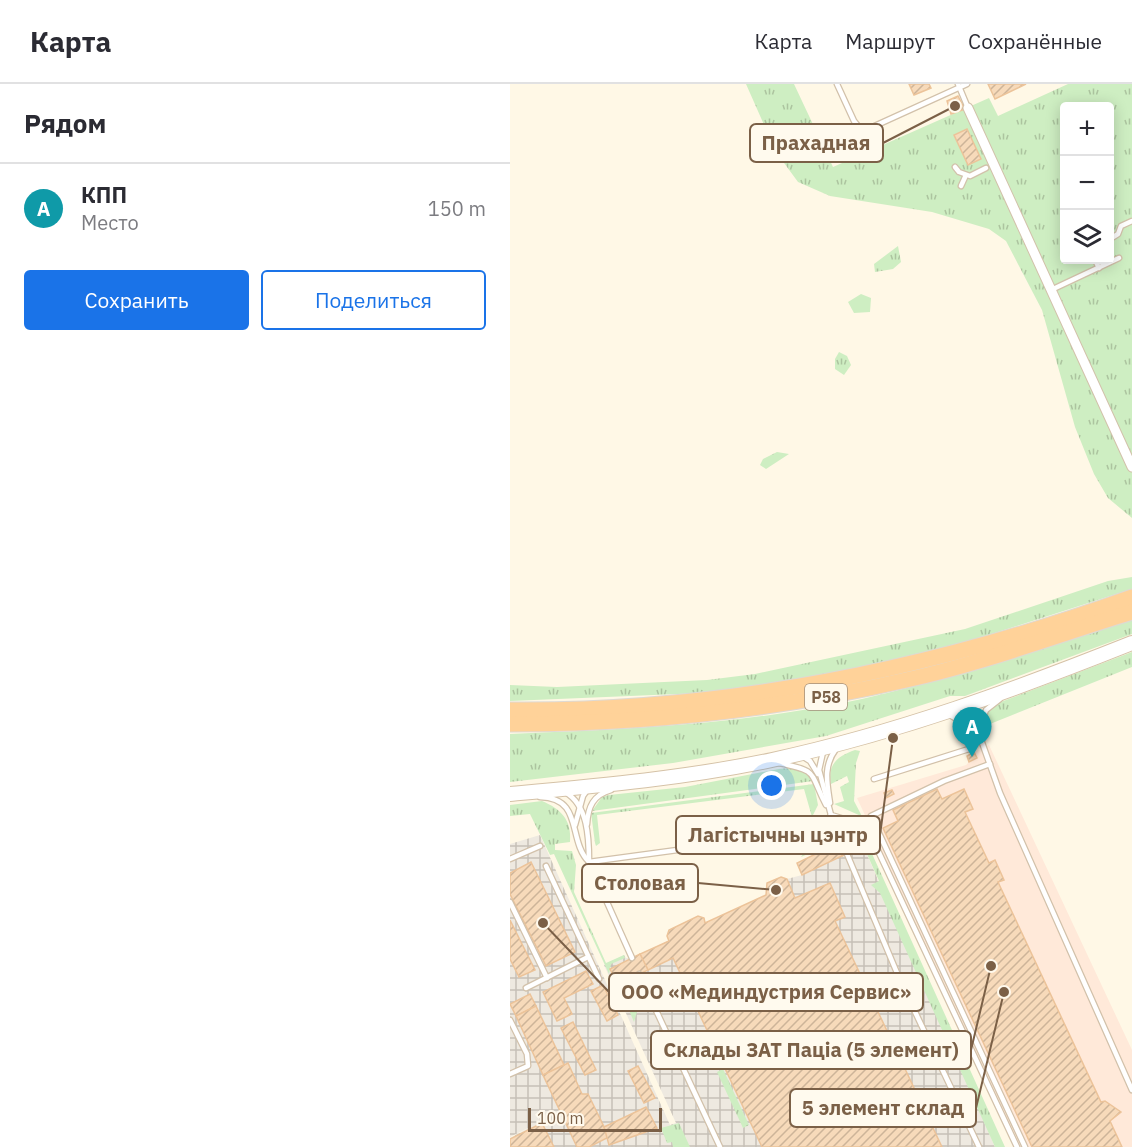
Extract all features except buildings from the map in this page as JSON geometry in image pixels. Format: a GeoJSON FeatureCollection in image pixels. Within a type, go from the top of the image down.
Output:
{"type":"FeatureCollection","features":[{"type":"Feature","properties":{"kind":"highway","name":"Р58"},"geometry":{"type":"LineString","coordinates":[[510,710],[619,707],[671,702],[782,689],[855,676],[977,647],[1132,597]]}},
{"type":"Feature","properties":{"kind":"highway","name":"Р58"},"geometry":{"type":"LineString","coordinates":[[510,724],[645,719],[810,700],[908,680],[956,667],[1132,612]]}},
{"type":"Feature","properties":{"kind":"main road"},"geometry":{"type":"LineString","coordinates":[[513,793],[698,773],[826,747],[969,706],[1132,643]]}},
{"type":"Feature","properties":{"kind":"street"},"geometry":{"type":"LineString","coordinates":[[968,108],[1132,465]]}},
{"type":"Feature","properties":{"kind":"lane"},"geometry":{"type":"LineString","coordinates":[[837,84],[854,121],[858,126],[868,129],[967,84]]}},
{"type":"Feature","properties":{"kind":"lane"},"geometry":{"type":"LineString","coordinates":[[959,86],[968,108]]}},
{"type":"Feature","properties":{"kind":"lane"},"geometry":{"type":"LineString","coordinates":[[955,167],[966,175]]}},
{"type":"Feature","properties":{"kind":"lane"},"geometry":{"type":"LineString","coordinates":[[961,186],[966,175],[986,168]]}},
{"type":"Feature","properties":{"kind":"lane"},"geometry":{"type":"LineString","coordinates":[[1114,236],[1118,234],[1121,226],[1132,221]]}},
{"type":"Feature","properties":{"kind":"lane"},"geometry":{"type":"LineString","coordinates":[[1051,290],[1119,258]]}},
{"type":"Feature","properties":{"kind":"lane"},"geometry":{"type":"LineString","coordinates":[[1097,264],[1099,268]]}},
{"type":"Feature","properties":{"kind":"lane"},"geometry":{"type":"LineString","coordinates":[[874,779],[971,749],[978,742],[980,722],[986,710],[1010,691]]}},
{"type":"Feature","properties":{"kind":"lane"},"geometry":{"type":"LineString","coordinates":[[969,706],[975,741],[971,749]]}},
{"type":"Feature","properties":{"kind":"lane"},"geometry":{"type":"LineString","coordinates":[[969,706],[990,764],[1132,1090]]}},
{"type":"Feature","properties":{"kind":"lane"},"geometry":{"type":"LineString","coordinates":[[946,713],[972,728]]}},
{"type":"Feature","properties":{"kind":"lane"},"geometry":{"type":"LineString","coordinates":[[589,862],[803,833],[824,826],[831,815],[826,781],[827,764],[837,749],[857,739]]}},
{"type":"Feature","properties":{"kind":"lane"},"geometry":{"type":"LineString","coordinates":[[826,747],[819,764],[822,785],[831,815]]}},
{"type":"Feature","properties":{"kind":"lane"},"geometry":{"type":"LineString","coordinates":[[795,754],[810,761],[822,785]]}},
{"type":"Feature","properties":{"kind":"lane"},"geometry":{"type":"LineString","coordinates":[[771,760],[798,765],[815,777],[842,841]]}},
{"type":"Feature","properties":{"kind":"lane"},"geometry":{"type":"LineString","coordinates":[[990,764],[944,781],[871,816],[1025,1147]]}},
{"type":"Feature","properties":{"kind":"lane"},"geometry":{"type":"LineString","coordinates":[[589,862],[588,813],[596,798],[601,793],[626,788],[640,779]]}},
{"type":"Feature","properties":{"kind":"lane"},"geometry":{"type":"LineString","coordinates":[[575,825],[579,806],[588,789],[596,784]]}},
{"type":"Feature","properties":{"kind":"lane"},"geometry":{"type":"LineString","coordinates":[[557,789],[568,793],[579,806],[587,833]]}},
{"type":"Feature","properties":{"kind":"lane"},"geometry":{"type":"LineString","coordinates":[[513,793],[530,797],[547,797],[563,804],[575,825],[580,851],[589,862],[632,958]]}},
{"type":"Feature","properties":{"kind":"lane"},"geometry":{"type":"LineString","coordinates":[[831,815],[861,824],[873,840],[1017,1147]]}},
{"type":"Feature","properties":{"kind":"lane"},"geometry":{"type":"LineString","coordinates":[[510,859],[540,846]]}},
{"type":"Feature","properties":{"kind":"lane"},"geometry":{"type":"LineString","coordinates":[[847,854],[900,980],[979,1147]]}},
{"type":"Feature","properties":{"kind":"lane"},"geometry":{"type":"LineString","coordinates":[[546,866],[599,979]]}},
{"type":"Feature","properties":{"kind":"lane"},"geometry":{"type":"LineString","coordinates":[[510,902],[547,978]]}},
{"type":"Feature","properties":{"kind":"lane"},"geometry":{"type":"LineString","coordinates":[[526,988],[588,957]]}},
{"type":"Feature","properties":{"kind":"lane"},"geometry":{"type":"LineString","coordinates":[[639,974],[720,1147]]}},
{"type":"Feature","properties":{"kind":"lane"},"geometry":{"type":"LineString","coordinates":[[510,1020],[527,1054],[528,1066],[510,1074]]}},
{"type":"Feature","properties":{"kind":"shaded area"},"geometry":{"type":"Polygon","coordinates":[[[989,745],[1132,1050],[1132,1147],[1019,1147],[857,798],[966,765],[969,762],[967,756],[989,745]]]}},
{"type":"Feature","properties":{"kind":"shaded area"},"geometry":{"type":"Polygon","coordinates":[[[858,834],[995,1147],[510,1147],[510,1138],[538,1123],[510,1137],[510,844],[540,835],[670,1125],[676,1123],[604,965],[624,955],[626,958],[632,958],[668,941],[669,930],[698,916],[704,918],[705,923],[766,895],[767,883],[781,877],[787,879],[802,875],[797,863],[858,834]]]}},
{"type":"Feature","properties":{"kind":"green space"},"geometry":{"type":"Polygon","coordinates":[[[746,84],[794,84],[833,167],[989,98],[998,116],[1068,84],[1132,84],[1132,518],[1108,498],[1094,474],[1075,427],[1042,310],[1006,241],[989,229],[932,212],[830,196],[798,182],[776,152],[746,84]]]}},
{"type":"Feature","properties":{"kind":"green space"},"geometry":{"type":"Polygon","coordinates":[[[898,246],[901,262],[893,269],[875,272],[874,264],[898,246]]]}},
{"type":"Feature","properties":{"kind":"green space"},"geometry":{"type":"Polygon","coordinates":[[[861,294],[871,298],[870,312],[854,313],[848,302],[861,294]]]}},
{"type":"Feature","properties":{"kind":"green space"},"geometry":{"type":"Polygon","coordinates":[[[839,352],[847,356],[851,365],[844,375],[835,369],[835,359],[839,352]]]}},
{"type":"Feature","properties":{"kind":"green space"},"geometry":{"type":"Polygon","coordinates":[[[777,452],[789,454],[766,469],[760,465],[763,459],[777,452]]]}},
{"type":"Feature","properties":{"kind":"green space"},"geometry":{"type":"Polygon","coordinates":[[[1132,577],[1132,589],[967,642],[813,680],[702,693],[510,701],[510,685],[557,687],[707,680],[755,674],[965,629],[1108,581],[1132,577]]]}},
{"type":"Feature","properties":{"kind":"green space"},"geometry":{"type":"Polygon","coordinates":[[[1132,617],[1132,634],[965,696],[950,696],[826,736],[673,763],[510,782],[510,734],[622,729],[735,720],[809,709],[932,681],[1132,617]]]}},
{"type":"Feature","properties":{"kind":"green space"},"geometry":{"type":"Polygon","coordinates":[[[1132,652],[1132,667],[990,724],[986,712],[998,703],[1132,652]]]}},
{"type":"Feature","properties":{"kind":"green space"},"geometry":{"type":"Polygon","coordinates":[[[855,750],[860,751],[856,763],[854,801],[865,822],[861,816],[834,804],[844,801],[840,787],[849,782],[847,776],[831,784],[830,777],[835,762],[855,750]]]}},
{"type":"Feature","properties":{"kind":"green space"},"geometry":{"type":"Polygon","coordinates":[[[779,769],[803,771],[813,781],[592,811],[602,797],[609,795],[685,787],[779,769]]]}},
{"type":"Feature","properties":{"kind":"green space"},"geometry":{"type":"Polygon","coordinates":[[[814,784],[818,805],[812,817],[804,789],[597,815],[600,843],[596,846],[595,843],[591,813],[814,784]]]}},
{"type":"Feature","properties":{"kind":"green space"},"geometry":{"type":"Polygon","coordinates":[[[542,801],[560,812],[567,821],[570,842],[555,844],[555,850],[572,851],[576,865],[574,892],[606,963],[624,955],[625,958],[611,964],[609,974],[554,854],[550,855],[530,814],[510,816],[510,805],[542,801]]]}},
{"type":"Feature","properties":{"kind":"green space"},"geometry":{"type":"Polygon","coordinates":[[[846,828],[859,831],[864,836],[1005,1147],[995,1147],[880,893],[871,885],[879,881],[858,834],[848,837],[846,828]]]}},
{"type":"Feature","properties":{"kind":"green space"},"geometry":{"type":"Polygon","coordinates":[[[828,836],[833,843],[801,857],[814,838],[828,836]]]}},
{"type":"Feature","properties":{"kind":"green space"},"geometry":{"type":"Polygon","coordinates":[[[640,990],[642,995],[634,1022],[626,1003],[631,1000],[629,995],[640,990]]]}},
{"type":"Feature","properties":{"kind":"green space"},"geometry":{"type":"Polygon","coordinates":[[[723,1069],[749,1125],[743,1128],[717,1072],[723,1069]]]}},
{"type":"Feature","properties":{"kind":"green space"},"geometry":{"type":"Polygon","coordinates":[[[679,1123],[690,1147],[673,1147],[672,1142],[667,1143],[661,1128],[679,1123]]]}},
{"type":"Feature","properties":{"kind":"place","name":"Прахадная"},"geometry":{"type":"Point","coordinates":[955,106]}},
{"type":"Feature","properties":{"kind":"place","name":"Лагістычны цэнтр"},"geometry":{"type":"Point","coordinates":[893,738]}},
{"type":"Feature","properties":{"kind":"place","name":"КПП"},"geometry":{"type":"Point","coordinates":[972,757]}},
{"type":"Feature","properties":{"kind":"place","name":"Столовая"},"geometry":{"type":"Point","coordinates":[776,890]}},
{"type":"Feature","properties":{"kind":"place","name":"ООО «Мединдустрия Сервис»"},"geometry":{"type":"Point","coordinates":[543,923]}},
{"type":"Feature","properties":{"kind":"place","name":"Склады ЗАТ Паціа (5 элемент)"},"geometry":{"type":"Point","coordinates":[991,966]}},
{"type":"Feature","properties":{"kind":"place","name":"5 элемент склад"},"geometry":{"type":"Point","coordinates":[1004,992]}}]}
